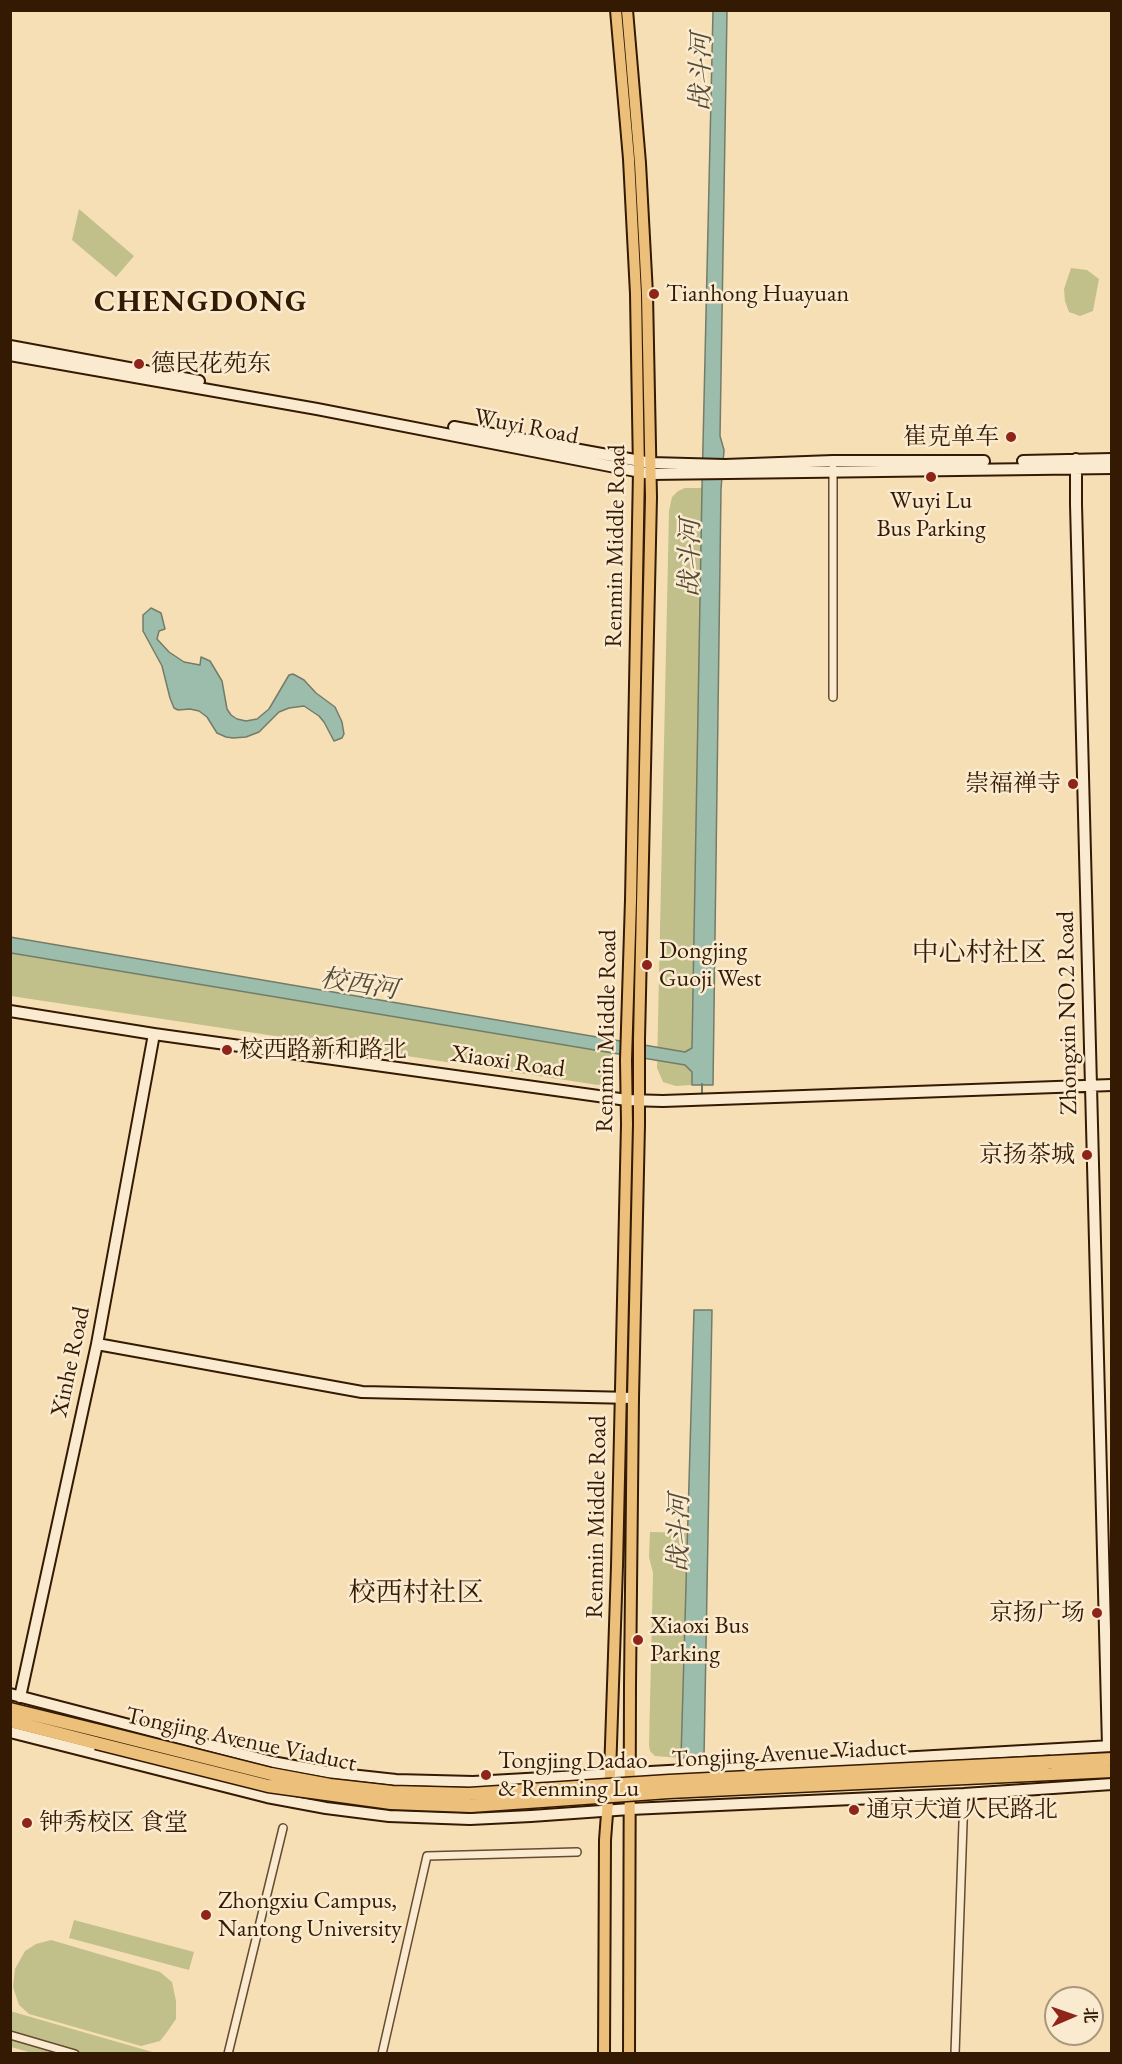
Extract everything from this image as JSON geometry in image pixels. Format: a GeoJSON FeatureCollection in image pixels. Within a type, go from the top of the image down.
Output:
{"type":"FeatureCollection","features":[{"type":"Feature","properties":{"kind":"highway","name":"Tongjing Avenue Viaduct"},"geometry":{"type":"LineString","coordinates":[[10,1709],[98,1737]]}},
{"type":"Feature","properties":{"kind":"highway","name":"Tongjing Avenue Viaduct"},"geometry":{"type":"LineString","coordinates":[[10,1721],[330,1785],[392,1792],[458,1794],[669,1781],[1051,1768],[1112,1771]]}},
{"type":"Feature","properties":{"kind":"highway","name":"Tongjing Avenue Viaduct"},"geometry":{"type":"LineString","coordinates":[[1051,1768],[1112,1759]]}},
{"type":"Feature","properties":{"kind":"main road","name":"Renmin Middle Road"},"geometry":{"type":"LineString","coordinates":[[603,2054],[605,1840],[610,1774],[617,1566],[626,1060],[645,467],[629,159],[616,10]]}},
{"type":"Feature","properties":{"kind":"main road","name":"Renmin Middle Road"},"geometry":{"type":"LineString","coordinates":[[627,10],[640,163],[647,294],[639,1101],[633,1398],[629,2054]]}},
{"type":"Feature","properties":{"kind":"main road","name":"Wuyi Road"},"geometry":{"type":"LineString","coordinates":[[10,346],[645,467]]}},
{"type":"Feature","properties":{"kind":"main road","name":"Wuyi Road"},"geometry":{"type":"LineString","coordinates":[[10,355],[645,467],[702,469],[981,468],[1076,464],[1112,459]]}},
{"type":"Feature","properties":{"kind":"main road","name":"Wuyi Road"},"geometry":{"type":"LineString","coordinates":[[725,469],[833,461],[1076,464],[1112,468]]}},
{"type":"Feature","properties":{"kind":"main road","name":"Zhongxin NO.2 Road"},"geometry":{"type":"LineString","coordinates":[[1076,464],[1109,1746]]}},
{"type":"Feature","properties":{"kind":"main road","name":"Xiaoxi Road"},"geometry":{"type":"LineString","coordinates":[[10,1011],[154,1034],[639,1101],[1112,1085]]}},
{"type":"Feature","properties":{"kind":"main road","name":"Xinhe Road"},"geometry":{"type":"LineString","coordinates":[[15,1695],[97,1344],[154,1034]]}},
{"type":"Feature","properties":{"kind":"main road"},"geometry":{"type":"LineString","coordinates":[[97,1344],[362,1392],[633,1398]]}},
{"type":"Feature","properties":{"kind":"main road"},"geometry":{"type":"LineString","coordinates":[[15,1695],[272,1761],[332,1773],[407,1780],[473,1782],[529,1780],[1109,1746]]}},
{"type":"Feature","properties":{"kind":"main road"},"geometry":{"type":"LineString","coordinates":[[10,1732],[267,1797],[388,1816],[470,1819],[630,1809],[964,1794],[1112,1784]]}},
{"type":"Feature","properties":{"kind":"main road"},"geometry":{"type":"LineString","coordinates":[[529,1780],[542,1785],[546,1795],[542,1807],[531,1816]]}},
{"type":"Feature","properties":{"kind":"street"},"geometry":{"type":"LineString","coordinates":[[833,461],[833,697]]}},
{"type":"Feature","properties":{"kind":"street"},"geometry":{"type":"LineString","coordinates":[[955,2054],[964,1794]]}},
{"type":"Feature","properties":{"kind":"street"},"geometry":{"type":"LineString","coordinates":[[228,2054],[283,1828]]}},
{"type":"Feature","properties":{"kind":"street"},"geometry":{"type":"LineString","coordinates":[[382,2054],[427,1856],[577,1852]]}},
{"type":"Feature","properties":{"kind":"street"},"geometry":{"type":"LineString","coordinates":[[10,2035],[75,2054]]}},
{"type":"Feature","properties":{"kind":"shaded area"},"geometry":{"type":"Polygon","coordinates":[[[713,11],[727,11],[720,436],[724,450],[721,489],[713,1085],[692,1085],[692,1072],[685,1065],[11,953],[10,937],[685,1052],[692,1048],[713,11]]]}},
{"type":"Feature","properties":{"kind":"shaded area"},"geometry":{"type":"Polygon","coordinates":[[[79,209],[134,256],[116,277],[72,240],[79,209]]]}},
{"type":"Feature","properties":{"kind":"shaded area"},"geometry":{"type":"Polygon","coordinates":[[[1071,268],[1087,270],[1099,279],[1093,311],[1080,316],[1069,312],[1065,301],[1064,289],[1071,268]]]}},
{"type":"Feature","properties":{"kind":"shaded area"},"geometry":{"type":"Polygon","coordinates":[[[685,488],[702,488],[692,1085],[676,1086],[663,1082],[657,1068],[669,511],[672,497],[685,488]]]}},
{"type":"Feature","properties":{"kind":"shaded area"},"geometry":{"type":"Polygon","coordinates":[[[151,608],[161,613],[165,629],[159,631],[157,639],[169,652],[184,662],[200,665],[201,657],[210,661],[222,681],[227,709],[231,715],[246,721],[257,719],[269,709],[289,675],[293,674],[304,680],[316,693],[335,707],[342,722],[344,734],[342,738],[334,741],[319,716],[304,706],[279,712],[259,732],[246,737],[233,738],[217,733],[207,717],[199,711],[174,708],[162,666],[143,631],[143,615],[151,608]]]}},
{"type":"Feature","properties":{"kind":"shaded area"},"geometry":{"type":"Polygon","coordinates":[[[10,953],[612,1053],[611,1074],[608,1081],[598,1085],[11,996],[10,953]]]}},
{"type":"Feature","properties":{"kind":"shaded area"},"geometry":{"type":"Polygon","coordinates":[[[694,1310],[712,1310],[704,1757],[681,1758],[694,1310]]]}},
{"type":"Feature","properties":{"kind":"shaded area"},"geometry":{"type":"Polygon","coordinates":[[[650,1532],[688,1533],[681,1758],[655,1756],[650,1751],[649,1745],[653,1573],[649,1557],[650,1532]]]}},
{"type":"Feature","properties":{"kind":"shaded area"},"geometry":{"type":"Polygon","coordinates":[[[74,1920],[194,1952],[189,1970],[69,1938],[74,1920]]]}},
{"type":"Feature","properties":{"kind":"shaded area"},"geometry":{"type":"Polygon","coordinates":[[[51,1940],[160,1972],[172,1982],[176,2001],[176,2019],[160,2041],[141,2046],[29,2014],[19,2005],[13,1987],[15,1969],[25,1951],[36,1944],[51,1940]]]}},
{"type":"Feature","properties":{"kind":"shaded area"},"geometry":{"type":"Polygon","coordinates":[[[10,2011],[156,2053],[32,2053],[11,2047],[10,2011]]]}},
{"type":"Feature","properties":{"kind":"waterway","name":"战斗河"},"geometry":{"type":"LineString","coordinates":[[702,1084],[702,1096]]}},
{"type":"Feature","properties":{"kind":"place","name":"Tianhong Huayuan"},"geometry":{"type":"Point","coordinates":[654,294]}},
{"type":"Feature","properties":{"kind":"place","name":"德民花苑东"},"geometry":{"type":"Point","coordinates":[139,364]}},
{"type":"Feature","properties":{"kind":"place","name":"崔克单车"},"geometry":{"type":"Point","coordinates":[1011,437]}},
{"type":"Feature","properties":{"kind":"place","name":"Wuyi Lu Bus Parking"},"geometry":{"type":"Point","coordinates":[931,477]}},
{"type":"Feature","properties":{"kind":"place","name":"崇福禅寺"},"geometry":{"type":"Point","coordinates":[1073,784]}},
{"type":"Feature","properties":{"kind":"place","name":"Dongjing Guoji West"},"geometry":{"type":"Point","coordinates":[647,965]}},
{"type":"Feature","properties":{"kind":"place","name":"校西路新和路北"},"geometry":{"type":"Point","coordinates":[227,1050]}},
{"type":"Feature","properties":{"kind":"place","name":"京扬茶城"},"geometry":{"type":"Point","coordinates":[1087,1155]}},
{"type":"Feature","properties":{"kind":"place","name":"京扬广场"},"geometry":{"type":"Point","coordinates":[1097,1613]}},
{"type":"Feature","properties":{"kind":"place","name":"Xiaoxi Bus Parking"},"geometry":{"type":"Point","coordinates":[638,1640]}},
{"type":"Feature","properties":{"kind":"place","name":"Tongjing Dadao & Renming Lu"},"geometry":{"type":"Point","coordinates":[486,1775]}},
{"type":"Feature","properties":{"kind":"place","name":"通京大道人民路北"},"geometry":{"type":"Point","coordinates":[854,1810]}},
{"type":"Feature","properties":{"kind":"place","name":"钟秀校区 食堂"},"geometry":{"type":"Point","coordinates":[27,1823]}},
{"type":"Feature","properties":{"kind":"place","name":"Zhongxiu Campus, Nantong University"},"geometry":{"type":"Point","coordinates":[206,1915]}},
{"type":"Feature","properties":{"kind":"district","name":"CHENGDONG"},"geometry":{"type":"Point","coordinates":[201,303]}},
{"type":"Feature","properties":{"kind":"district","name":"中心村社区"},"geometry":{"type":"Point","coordinates":[979,954]}},
{"type":"Feature","properties":{"kind":"district","name":"校西村社区"},"geometry":{"type":"Point","coordinates":[416,1594]}},
{"type":"Feature","properties":{"kind":"water label","name":"校西河"},"geometry":{"type":"Point","coordinates":[359,985]}}]}
